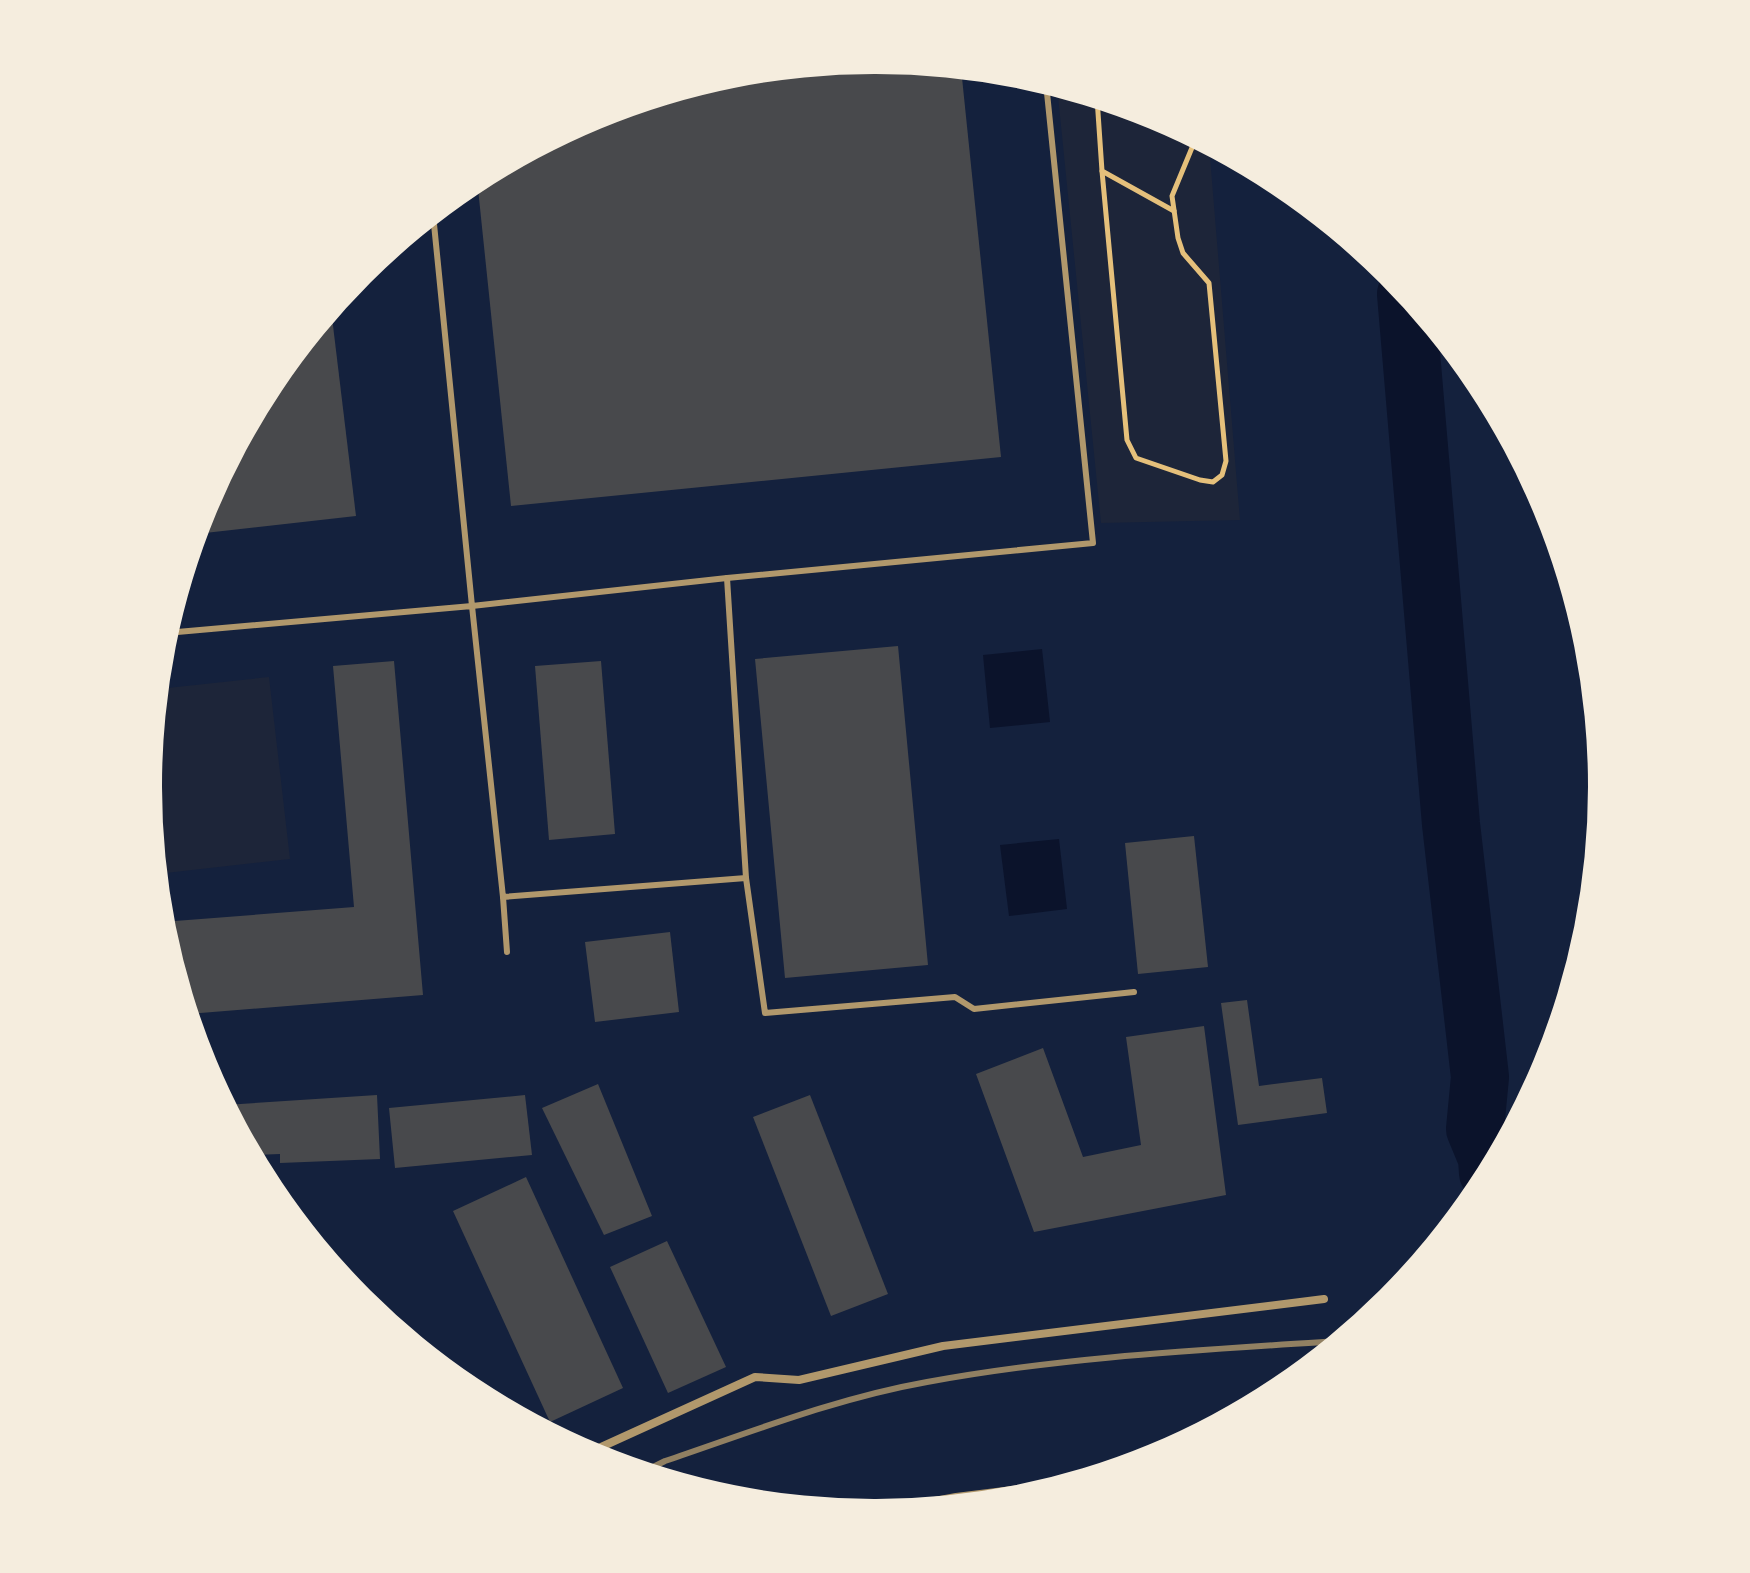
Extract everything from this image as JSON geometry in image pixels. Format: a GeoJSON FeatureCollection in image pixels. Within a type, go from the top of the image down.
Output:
{"type":"FeatureCollection","features":[{"type":"Feature","properties":{"kind":"street"},"geometry":{"type":"LineString","coordinates":[[604,1446],[755,1377],[799,1380],[943,1346],[1324,1299]]}},
{"type":"Feature","properties":{"kind":"lane"},"geometry":{"type":"LineString","coordinates":[[180,632],[472,606],[1093,543],[1047,95]]}},
{"type":"Feature","properties":{"kind":"lane"},"geometry":{"type":"LineString","coordinates":[[434,227],[507,952]]}},
{"type":"Feature","properties":{"kind":"lane"},"geometry":{"type":"LineString","coordinates":[[727,578],[746,878],[765,1013],[955,997],[974,1009],[1134,992]]}},
{"type":"Feature","properties":{"kind":"lane"},"geometry":{"type":"LineString","coordinates":[[503,897],[746,878]]}},
{"type":"Feature","properties":{"kind":"path"},"geometry":{"type":"LineString","coordinates":[[1098,110],[1127,440],[1136,458],[1213,482],[1222,475],[1226,461],[1209,283],[1183,253],[1172,196],[1192,148]]}},
{"type":"Feature","properties":{"kind":"path"},"geometry":{"type":"LineString","coordinates":[[1102,171],[1174,211]]}},
{"type":"Feature","properties":{"kind":"shaded area"},"geometry":{"type":"Polygon","coordinates":[[[1058,98],[1148,128],[1210,158],[1240,520],[1101,523],[1058,98]]]}},
{"type":"Feature","properties":{"kind":"shaded area"},"geometry":{"type":"Polygon","coordinates":[[[1042,649],[1050,722],[990,728],[983,655],[1042,649]]]}},
{"type":"Feature","properties":{"kind":"shaded area"},"geometry":{"type":"Polygon","coordinates":[[[269,677],[290,859],[168,873],[162,786],[170,688],[269,677]]]}},
{"type":"Feature","properties":{"kind":"shaded area"},"geometry":{"type":"Polygon","coordinates":[[[1059,839],[1067,909],[1009,916],[1000,845],[1059,839]]]}},
{"type":"Feature","properties":{"kind":"building"},"geometry":{"type":"Polygon","coordinates":[[[875,74],[962,79],[1001,457],[511,506],[479,194],[560,147],[602,128],[691,98],[782,80],[828,76],[875,74]]]}},
{"type":"Feature","properties":{"kind":"building"},"geometry":{"type":"Polygon","coordinates":[[[333,325],[356,516],[210,532],[236,471],[258,430],[333,325]]]}},
{"type":"Feature","properties":{"kind":"building"},"geometry":{"type":"Polygon","coordinates":[[[898,646],[928,965],[785,978],[755,659],[898,646]]]}},
{"type":"Feature","properties":{"kind":"building"},"geometry":{"type":"Polygon","coordinates":[[[394,661],[423,995],[199,1013],[175,921],[354,907],[333,666],[394,661]]]}},
{"type":"Feature","properties":{"kind":"building"},"geometry":{"type":"Polygon","coordinates":[[[601,661],[615,834],[549,840],[535,666],[601,661]]]}},
{"type":"Feature","properties":{"kind":"building"},"geometry":{"type":"Polygon","coordinates":[[[1194,836],[1208,967],[1138,974],[1125,843],[1194,836]]]}},
{"type":"Feature","properties":{"kind":"building"},"geometry":{"type":"Polygon","coordinates":[[[670,932],[679,1012],[595,1022],[585,942],[670,932]]]}},
{"type":"Feature","properties":{"kind":"building"},"geometry":{"type":"Polygon","coordinates":[[[1247,1000],[1259,1086],[1322,1078],[1327,1113],[1238,1125],[1221,1003],[1247,1000]]]}},
{"type":"Feature","properties":{"kind":"building"},"geometry":{"type":"Polygon","coordinates":[[[1204,1026],[1226,1195],[1034,1232],[976,1074],[1043,1048],[1083,1157],[1141,1145],[1126,1037],[1204,1026]]]}},
{"type":"Feature","properties":{"kind":"building"},"geometry":{"type":"Polygon","coordinates":[[[598,1084],[652,1216],[604,1235],[542,1108],[598,1084]]]}},
{"type":"Feature","properties":{"kind":"building"},"geometry":{"type":"Polygon","coordinates":[[[377,1095],[380,1159],[280,1163],[280,1154],[265,1155],[237,1104],[377,1095]]]}},
{"type":"Feature","properties":{"kind":"building"},"geometry":{"type":"Polygon","coordinates":[[[525,1095],[532,1155],[395,1168],[389,1108],[525,1095]]]}},
{"type":"Feature","properties":{"kind":"building"},"geometry":{"type":"Polygon","coordinates":[[[810,1095],[888,1294],[831,1316],[753,1117],[810,1095]]]}},
{"type":"Feature","properties":{"kind":"building"},"geometry":{"type":"Polygon","coordinates":[[[526,1177],[623,1388],[549,1420],[453,1211],[526,1177]]]}},
{"type":"Feature","properties":{"kind":"building"},"geometry":{"type":"Polygon","coordinates":[[[667,1241],[726,1367],[668,1393],[610,1267],[667,1241]]]}},
{"type":"Feature","properties":{"kind":"waterway"},"geometry":{"type":"LineString","coordinates":[[1408,313],[1451,824],[1480,1077],[1475,1129],[1485,1154]]}},
{"type":"Feature","properties":{"kind":"railway"},"geometry":{"type":"LineString","coordinates":[[658,1465],[794,1417],[860,1397],[927,1382],[1080,1360],[1321,1342]]}}]}
